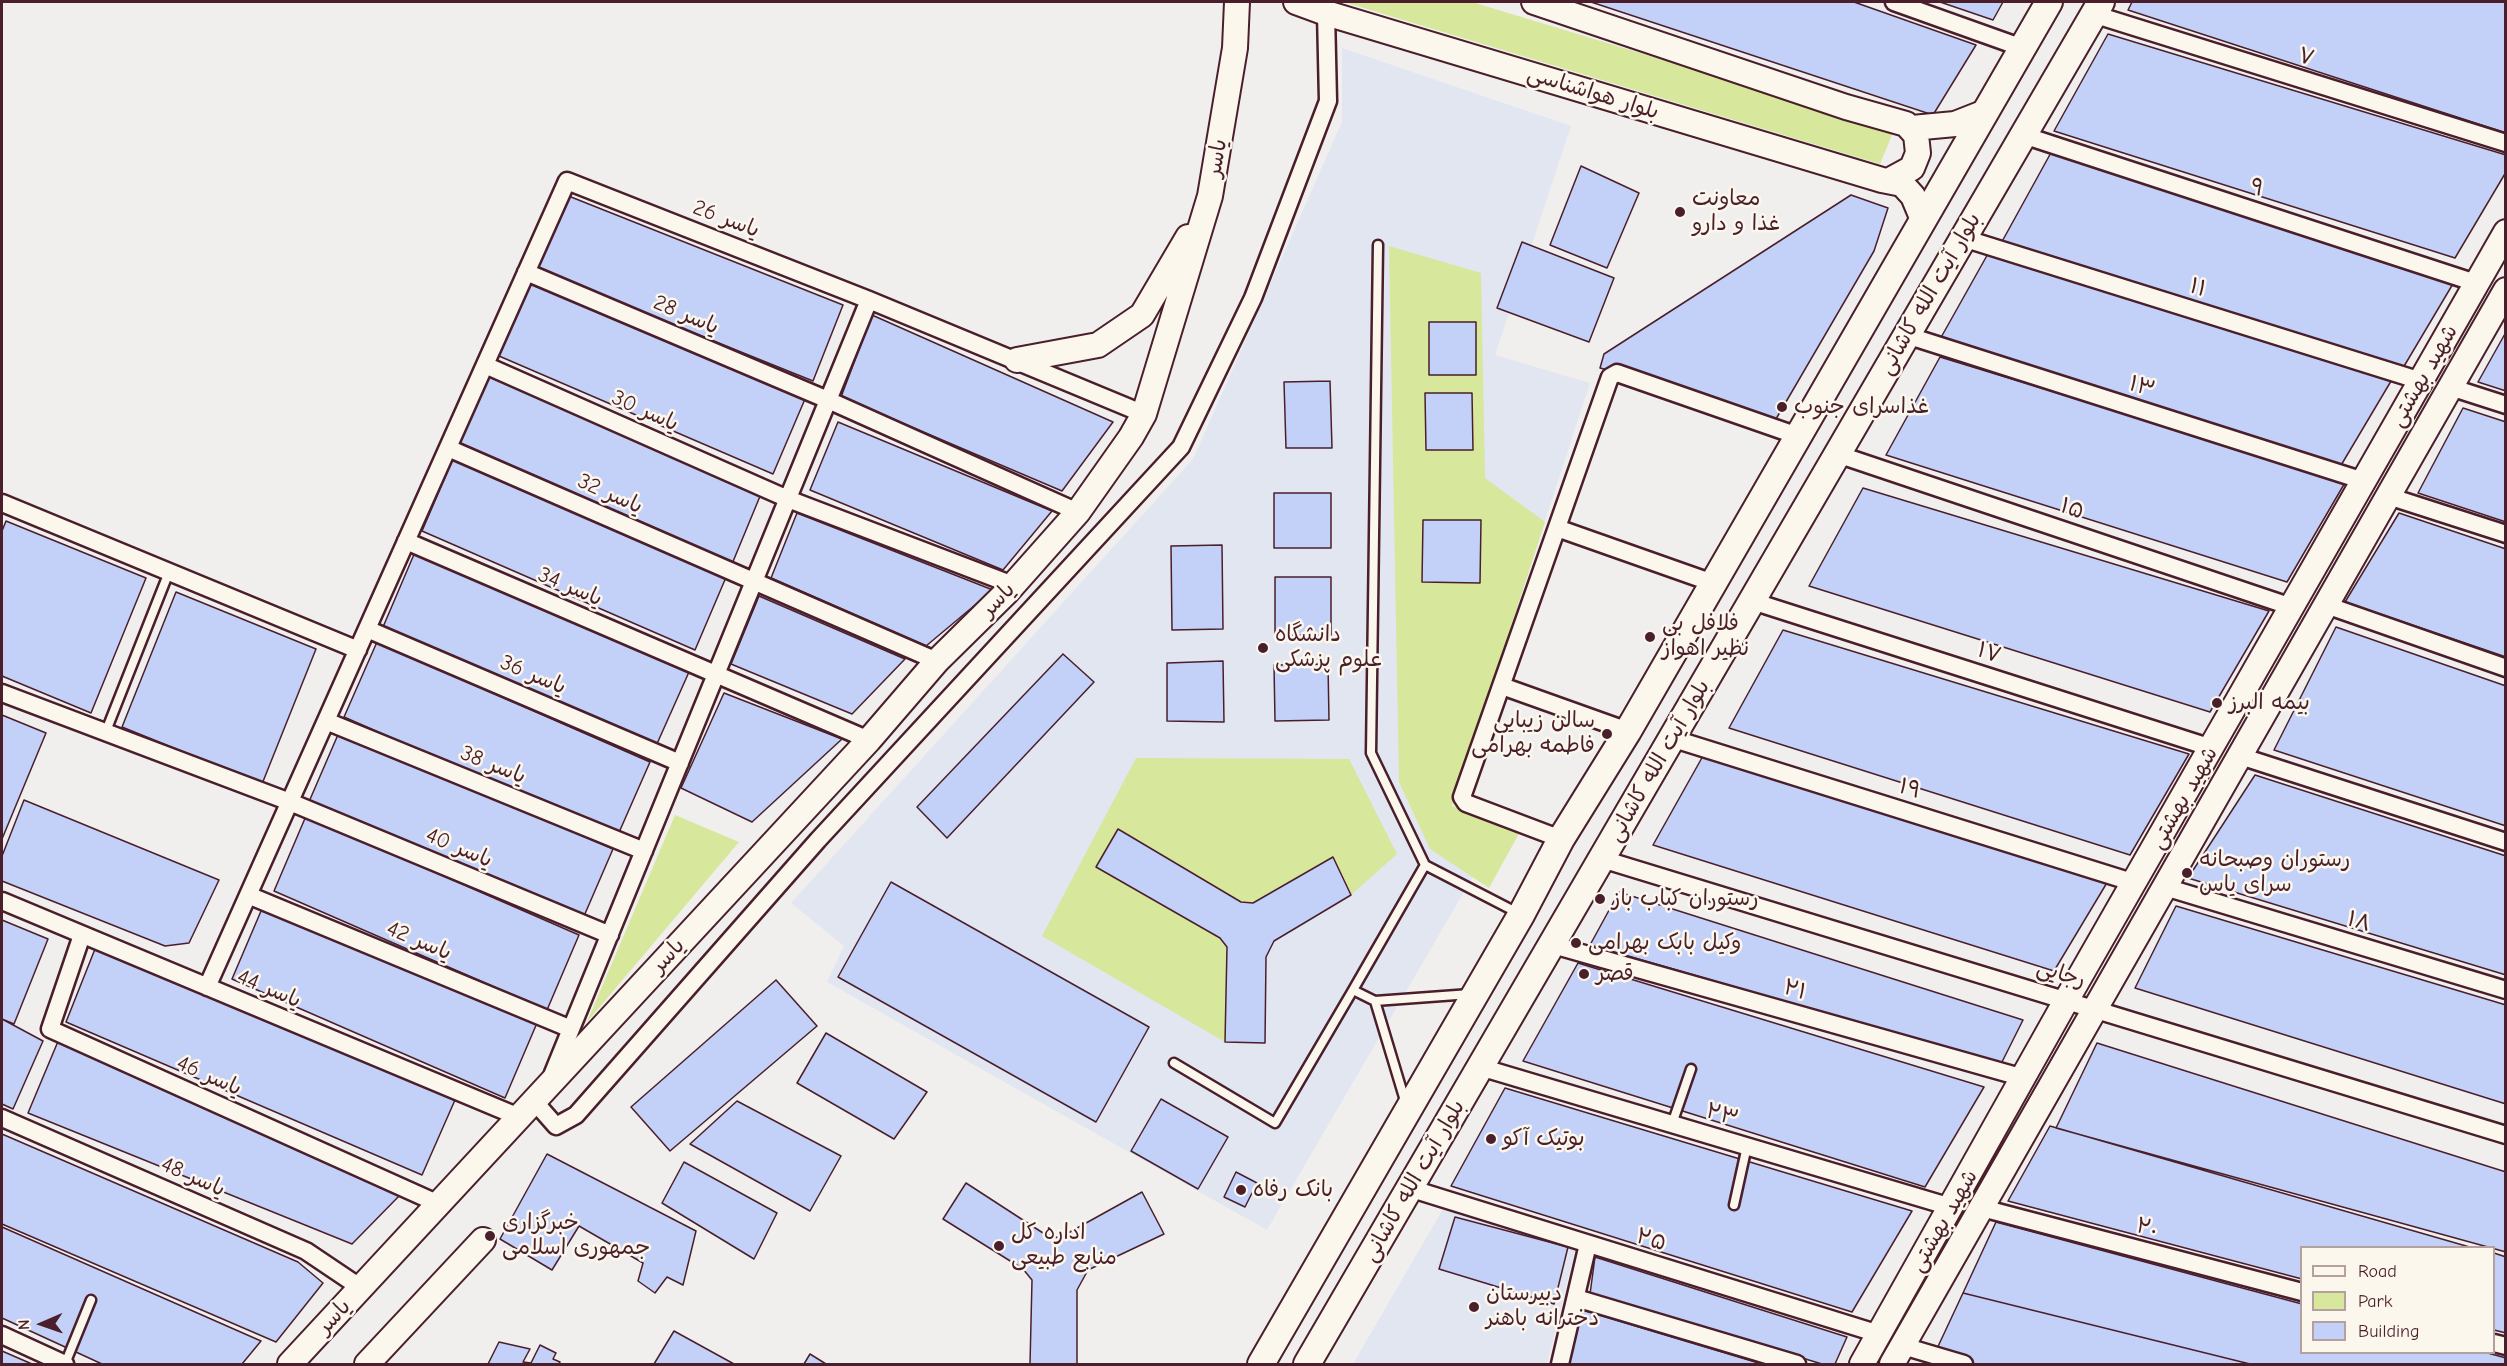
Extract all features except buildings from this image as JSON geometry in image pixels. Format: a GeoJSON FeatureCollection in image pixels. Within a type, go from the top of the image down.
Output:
{"type":"FeatureCollection","features":[{"type":"Feature","properties":{"kind":"main road","name":"یاسر"},"geometry":{"type":"LineString","coordinates":[[290,1365],[869,740],[937,661],[1013,585],[1078,513],[1131,437],[1144,414],[1210,196],[1235,48],[1237,2]]}},
{"type":"Feature","properties":{"kind":"main road","name":"بلوار هواشناسی"},"geometry":{"type":"LineString","coordinates":[[1296,2],[1322,7],[1882,180],[1890,180]]}},
{"type":"Feature","properties":{"kind":"main road"},"geometry":{"type":"LineString","coordinates":[[1534,2],[1912,128],[1955,124],[1983,113]]}},
{"type":"Feature","properties":{"kind":"main road","name":"بلوار آیت الله کاشانی"},"geometry":{"type":"LineString","coordinates":[[1261,1365],[1521,915],[1561,839],[1628,730],[1923,220],[2020,47],[2049,2]]}},
{"type":"Feature","properties":{"kind":"main road","name":"بلوار آیت الله کاشانی"},"geometry":{"type":"LineString","coordinates":[[1307,1365],[2097,8]]}},
{"type":"Feature","properties":{"kind":"main road"},"geometry":{"type":"LineString","coordinates":[[1890,180],[1906,173],[1916,161],[1919,143],[1912,128]]}},
{"type":"Feature","properties":{"kind":"main road"},"geometry":{"type":"LineString","coordinates":[[1890,180],[1902,184],[1913,196],[1923,220]]}},
{"type":"Feature","properties":{"kind":"main road"},"geometry":{"type":"LineString","coordinates":[[1017,360],[1098,345],[1142,315],[1210,196]]}},
{"type":"Feature","properties":{"kind":"main road","name":"شهید بهشتی"},"geometry":{"type":"LineString","coordinates":[[1862,1365],[2025,1078],[2067,999],[2505,232]]}},
{"type":"Feature","properties":{"kind":"main road","name":"شهید بهشتی"},"geometry":{"type":"LineString","coordinates":[[1898,1355],[2505,290]]}},
{"type":"Feature","properties":{"kind":"main road"},"geometry":{"type":"LineString","coordinates":[[367,1365],[483,1240]]}},
{"type":"Feature","properties":{"kind":"street"},"geometry":{"type":"LineString","coordinates":[[1894,2],[2020,47]]}},
{"type":"Feature","properties":{"kind":"street"},"geometry":{"type":"LineString","coordinates":[[534,1101],[556,1126],[576,1115],[818,840],[1181,447],[1253,298],[1328,101],[1322,7]]}},
{"type":"Feature","properties":{"kind":"street","name":"۷"},"geometry":{"type":"LineString","coordinates":[[2097,8],[2505,143]]}},
{"type":"Feature","properties":{"kind":"street","name":"۹"},"geometry":{"type":"LineString","coordinates":[[2023,135],[2476,283]]}},
{"type":"Feature","properties":{"kind":"street","name":"یاسر 26"},"geometry":{"type":"LineString","coordinates":[[526,272],[567,181],[1017,360]]}},
{"type":"Feature","properties":{"kind":"street","name":"۱۱"},"geometry":{"type":"LineString","coordinates":[[1963,238],[2421,381]]}},
{"type":"Feature","properties":{"kind":"street"},"geometry":{"type":"LineString","coordinates":[[207,987],[526,272]]}},
{"type":"Feature","properties":{"kind":"street","name":"یاسر 28"},"geometry":{"type":"LineString","coordinates":[[526,272],[828,400],[1078,513]]}},
{"type":"Feature","properties":{"kind":"street","name":"یاسر"},"geometry":{"type":"LineString","coordinates":[[534,1101],[572,1029],[869,300]]}},
{"type":"Feature","properties":{"kind":"street","name":"۱۳"},"geometry":{"type":"LineString","coordinates":[[1906,335],[2364,481]]}},
{"type":"Feature","properties":{"kind":"street"},"geometry":{"type":"LineString","coordinates":[[1017,360],[1144,414]]}},
{"type":"Feature","properties":{"kind":"street","name":"یاسر 30"},"geometry":{"type":"LineString","coordinates":[[485,365],[788,499],[1013,585]]}},
{"type":"Feature","properties":{"kind":"street"},"geometry":{"type":"LineString","coordinates":[[1561,839],[1462,801],[1612,373],[1798,436]]}},
{"type":"Feature","properties":{"kind":"street"},"geometry":{"type":"LineString","coordinates":[[2450,387],[2505,405]]}},
{"type":"Feature","properties":{"kind":"street","name":"یاسر 32"},"geometry":{"type":"LineString","coordinates":[[448,448],[937,661]]}},
{"type":"Feature","properties":{"kind":"street","name":"۱۵"},"geometry":{"type":"LineString","coordinates":[[1837,454],[2292,607]]}},
{"type":"Feature","properties":{"kind":"street"},"geometry":{"type":"LineString","coordinates":[[2388,496],[2505,534]]}},
{"type":"Feature","properties":{"kind":"street"},"geometry":{"type":"LineString","coordinates":[[2,503],[358,650]]}},
{"type":"Feature","properties":{"kind":"street"},"geometry":{"type":"LineString","coordinates":[[1557,528],[1713,583]]}},
{"type":"Feature","properties":{"kind":"street","name":"یاسر 34"},"geometry":{"type":"LineString","coordinates":[[406,541],[869,740]]}},
{"type":"Feature","properties":{"kind":"street","name":"۱۷"},"geometry":{"type":"LineString","coordinates":[[1752,601],[2212,747]]}},
{"type":"Feature","properties":{"kind":"street"},"geometry":{"type":"LineString","coordinates":[[2326,605],[2505,668]]}},
{"type":"Feature","properties":{"kind":"street","name":"یاسر 36"},"geometry":{"type":"LineString","coordinates":[[367,628],[680,762]]}},
{"type":"Feature","properties":{"kind":"street"},"geometry":{"type":"LineString","coordinates":[[1502,686],[1628,730]]}},
{"type":"Feature","properties":{"kind":"street","name":"یاسر 40"},"geometry":{"type":"LineString","coordinates":[[2,693],[290,801],[610,935]]}},
{"type":"Feature","properties":{"kind":"street","name":"یاسر 38"},"geometry":{"type":"LineString","coordinates":[[326,721],[644,851]]}},
{"type":"Feature","properties":{"kind":"street","name":"۱۹"},"geometry":{"type":"LineString","coordinates":[[1671,738],[2135,883]]}},
{"type":"Feature","properties":{"kind":"street"},"geometry":{"type":"LineString","coordinates":[[2240,756],[2505,842]]}},
{"type":"Feature","properties":{"kind":"street","name":"رجایی"},"geometry":{"type":"LineString","coordinates":[[1602,859],[2505,1134]]}},
{"type":"Feature","properties":{"kind":"street","name":"۱۸"},"geometry":{"type":"LineString","coordinates":[[2165,887],[2505,990]]}},
{"type":"Feature","properties":{"kind":"street","name":"یاسر 42"},"geometry":{"type":"LineString","coordinates":[[248,895],[572,1029]]}},
{"type":"Feature","properties":{"kind":"street","name":"یاسر 44"},"geometry":{"type":"LineString","coordinates":[[2,902],[207,987],[534,1101]]}},
{"type":"Feature","properties":{"kind":"street","name":"یاسر 46"},"geometry":{"type":"LineString","coordinates":[[82,935],[51,1029],[439,1204]]}},
{"type":"Feature","properties":{"kind":"street","name":"۲۱"},"geometry":{"type":"LineString","coordinates":[[1553,945],[2025,1078]]}},
{"type":"Feature","properties":{"kind":"street","name":"۲۳"},"geometry":{"type":"LineString","coordinates":[[1480,1067],[1951,1207]]}},
{"type":"Feature","properties":{"kind":"street","name":"یاسر 48"},"geometry":{"type":"LineString","coordinates":[[2,1118],[306,1251],[361,1288]]}},
{"type":"Feature","properties":{"kind":"street","name":"۲۵"},"geometry":{"type":"LineString","coordinates":[[1409,1188],[1879,1334]]}},
{"type":"Feature","properties":{"kind":"street","name":"۲۰"},"geometry":{"type":"LineString","coordinates":[[1982,1208],[2300,1292]]}},
{"type":"Feature","properties":{"kind":"street"},"geometry":{"type":"LineString","coordinates":[[1560,1365],[1588,1244]]}},
{"type":"Feature","properties":{"kind":"street"},"geometry":{"type":"LineString","coordinates":[[1576,1298],[1797,1365]]}},
{"type":"Feature","properties":{"kind":"street"},"geometry":{"type":"LineString","coordinates":[[2,1335],[65,1364]]}},
{"type":"Feature","properties":{"kind":"street"},"geometry":{"type":"LineString","coordinates":[[1898,1355],[1964,1365]]}},
{"type":"Feature","properties":{"kind":"lane"},"geometry":{"type":"LineString","coordinates":[[1378,245],[1371,753],[1425,865],[1521,915]]}},
{"type":"Feature","properties":{"kind":"lane"},"geometry":{"type":"LineString","coordinates":[[106,731],[169,572]]}},
{"type":"Feature","properties":{"kind":"lane"},"geometry":{"type":"LineString","coordinates":[[1174,1063],[1275,1123],[1425,865]]}},
{"type":"Feature","properties":{"kind":"lane"},"geometry":{"type":"LineString","coordinates":[[1353,990],[1375,1002],[1476,993]]}},
{"type":"Feature","properties":{"kind":"lane"},"geometry":{"type":"LineString","coordinates":[[1375,1002],[1408,1112]]}},
{"type":"Feature","properties":{"kind":"lane"},"geometry":{"type":"LineString","coordinates":[[1672,1124],[1691,1070]]}},
{"type":"Feature","properties":{"kind":"lane"},"geometry":{"type":"LineString","coordinates":[[1734,1205],[1747,1146]]}},
{"type":"Feature","properties":{"kind":"lane"},"geometry":{"type":"LineString","coordinates":[[65,1364],[91,1300]]}},
{"type":"Feature","properties":{"kind":"shaded area","name":"دانشگاه علوم پزشکی"},"geometry":{"type":"Polygon","coordinates":[[[1342,48],[1571,126],[1495,355],[1590,383],[1452,806],[1503,825],[1267,1230],[827,982],[844,946],[791,903],[1193,459],[1342,122],[1342,48]],[[1330,381],[1285,382],[1286,448],[1332,447],[1330,381]],[[1274,493],[1274,548],[1331,548],[1331,493],[1274,493]],[[1222,545],[1171,546],[1172,630],[1223,628],[1222,545]],[[1275,577],[1275,635],[1331,635],[1331,577],[1275,577]],[[1223,661],[1167,664],[1167,721],[1224,722],[1223,661]],[[1118,830],[1096,867],[1220,938],[1227,947],[1225,1042],[1265,1043],[1266,957],[1274,941],[1351,895],[1333,858],[1253,903],[1118,830]],[[1236,1173],[1224,1197],[1245,1207],[1257,1183],[1236,1173]]]}},
{"type":"Feature","properties":{"kind":"shaded area","name":"دبیرستان دخترانه باهنر"},"geometry":{"type":"Polygon","coordinates":[[[1443,1209],[1575,1250],[1547,1364],[1353,1364],[1443,1209]]]}},
{"type":"Feature","properties":{"kind":"green space"},"geometry":{"type":"Polygon","coordinates":[[[1344,2],[1472,2],[1894,130],[1880,164],[1344,2]]]}},
{"type":"Feature","properties":{"kind":"green space"},"geometry":{"type":"Polygon","coordinates":[[[1389,246],[1481,273],[1485,478],[1545,522],[1452,806],[1521,830],[1489,888],[1430,849],[1399,782],[1389,246]]]}},
{"type":"Feature","properties":{"kind":"green space"},"geometry":{"type":"Polygon","coordinates":[[[1136,758],[1349,759],[1397,854],[1351,895],[1332,857],[1253,903],[1241,902],[1117,830],[1096,867],[1220,938],[1227,947],[1225,1042],[1042,936],[1136,758]]]}},
{"type":"Feature","properties":{"kind":"green space"},"geometry":{"type":"Polygon","coordinates":[[[675,815],[739,842],[587,1022],[675,815]]]}},
{"type":"Feature","properties":{"kind":"place","name":"معاونت غذا و دارو"},"geometry":{"type":"Point","coordinates":[1680,212]}},
{"type":"Feature","properties":{"kind":"place","name":"غذاسرای جنوب"},"geometry":{"type":"Point","coordinates":[1782,407]}},
{"type":"Feature","properties":{"kind":"place","name":"فلافل بی نظیر اهواز"},"geometry":{"type":"Point","coordinates":[1650,637]}},
{"type":"Feature","properties":{"kind":"place","name":"دانشگاه علوم پزشکی"},"geometry":{"type":"Point","coordinates":[1263,648]}},
{"type":"Feature","properties":{"kind":"place","name":"بیمه البرز"},"geometry":{"type":"Point","coordinates":[2217,703]}},
{"type":"Feature","properties":{"kind":"place","name":"سالن زیبایی فاطمه بهرامی"},"geometry":{"type":"Point","coordinates":[1607,734]}},
{"type":"Feature","properties":{"kind":"place","name":"رستوران وصبحانه سرای یاس"},"geometry":{"type":"Point","coordinates":[2187,873]}},
{"type":"Feature","properties":{"kind":"place","name":"رستوران کباب باز"},"geometry":{"type":"Point","coordinates":[1600,899]}},
{"type":"Feature","properties":{"kind":"place","name":"وکیل بابک بهرامی"},"geometry":{"type":"Point","coordinates":[1576,943]}},
{"type":"Feature","properties":{"kind":"place","name":"قصر"},"geometry":{"type":"Point","coordinates":[1584,974]}},
{"type":"Feature","properties":{"kind":"place","name":"بوتیک آکو"},"geometry":{"type":"Point","coordinates":[1491,1139]}},
{"type":"Feature","properties":{"kind":"place","name":"بانک رفاه"},"geometry":{"type":"Point","coordinates":[1241,1190]}},
{"type":"Feature","properties":{"kind":"place","name":"خبرگزاری جمهوری اسلامی"},"geometry":{"type":"Point","coordinates":[490,1236]}},
{"type":"Feature","properties":{"kind":"place","name":"اداره کل منابع طبیعی"},"geometry":{"type":"Point","coordinates":[999,1246]}},
{"type":"Feature","properties":{"kind":"place","name":"دبیرستان دخترانه باهنر"},"geometry":{"type":"Point","coordinates":[1474,1307]}}]}
